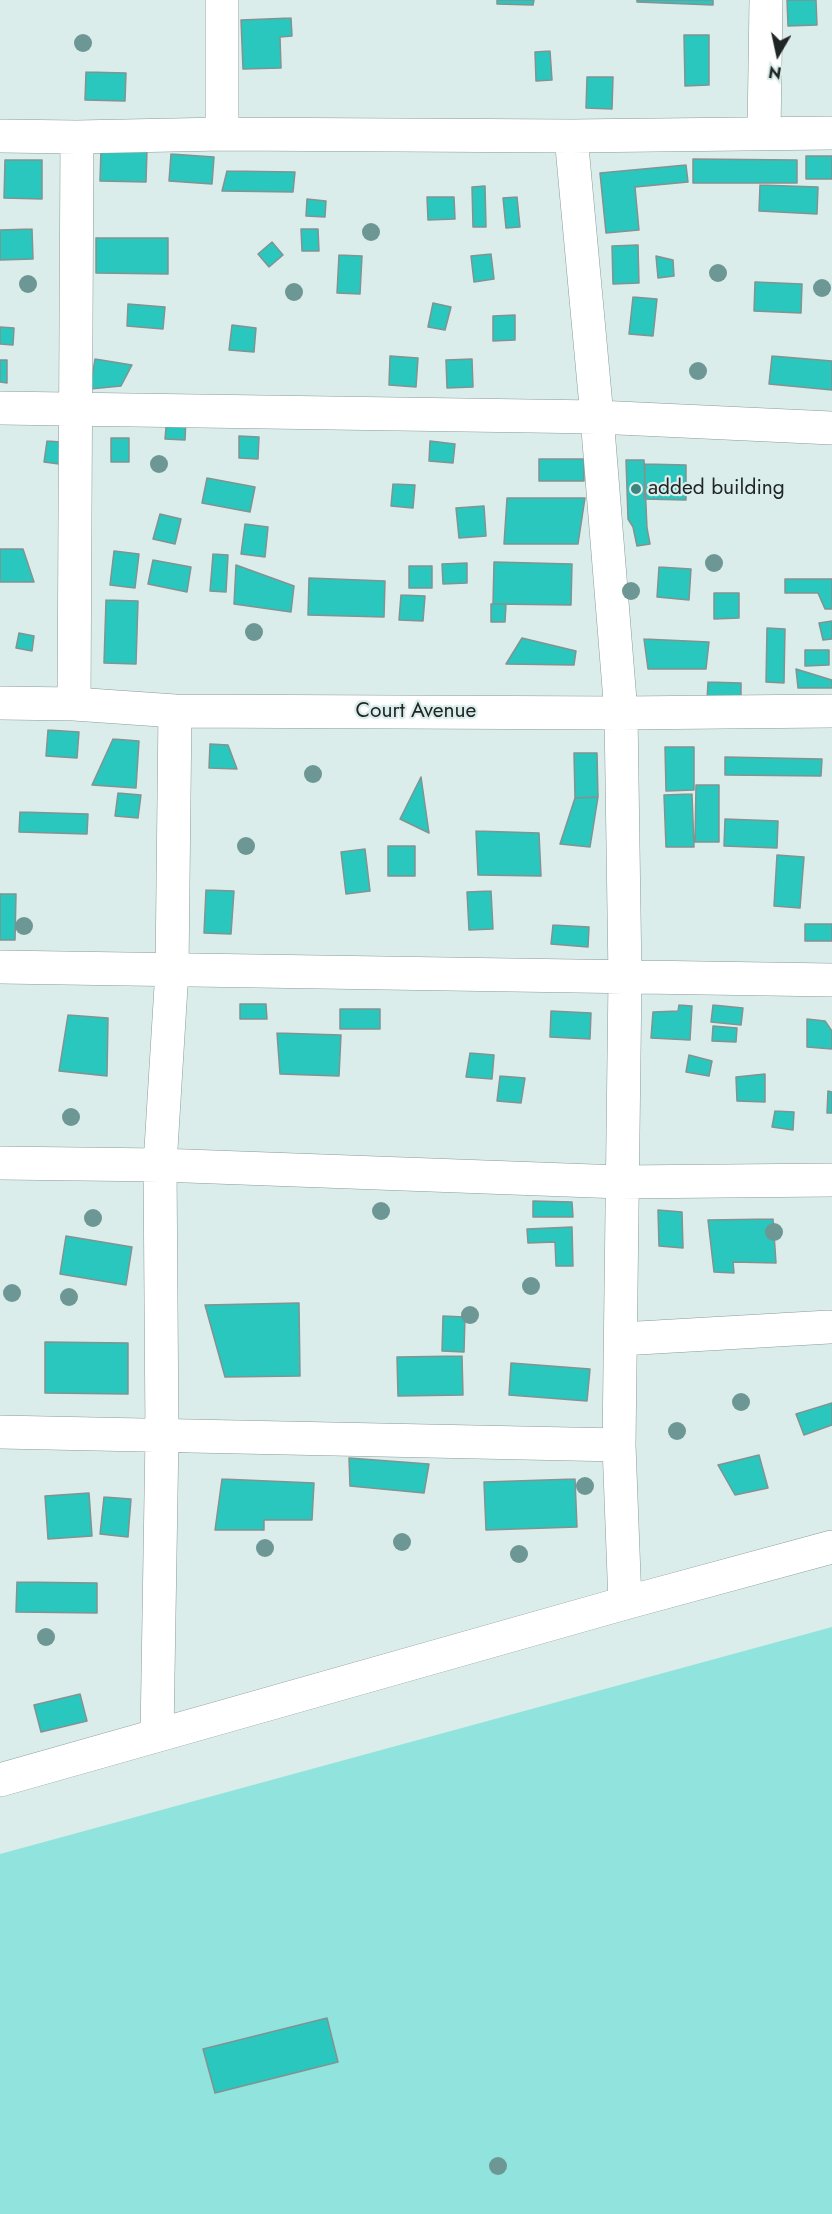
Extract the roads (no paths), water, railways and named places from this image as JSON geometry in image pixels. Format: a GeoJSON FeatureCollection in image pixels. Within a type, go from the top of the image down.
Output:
{"type":"FeatureCollection","features":[{"type":"Feature","properties":{"kind":"street"},"geometry":{"type":"LineString","coordinates":[[222,0],[222,134]]}},
{"type":"Feature","properties":{"kind":"street"},"geometry":{"type":"LineString","coordinates":[[764,133],[766,0]]}},
{"type":"Feature","properties":{"kind":"street"},"geometry":{"type":"LineString","coordinates":[[0,136],[77,138],[222,134],[572,136],[832,133]]}},
{"type":"Feature","properties":{"kind":"street"},"geometry":{"type":"LineString","coordinates":[[572,136],[621,713],[625,978],[618,1445],[625,1603]]}},
{"type":"Feature","properties":{"kind":"street"},"geometry":{"type":"LineString","coordinates":[[74,704],[77,138]]}},
{"type":"Feature","properties":{"kind":"street"},"geometry":{"type":"LineString","coordinates":[[0,408],[597,417],[832,428]]}},
{"type":"Feature","properties":{"kind":"street","name":"Court Avenue"},"geometry":{"type":"LineString","coordinates":[[0,704],[74,704],[175,711],[621,713],[832,711]]}},
{"type":"Feature","properties":{"kind":"street"},"geometry":{"type":"LineString","coordinates":[[158,1735],[162,1435],[160,1165],[172,970],[175,711]]}},
{"type":"Feature","properties":{"kind":"street"},"geometry":{"type":"LineString","coordinates":[[0,967],[832,980]]}},
{"type":"Feature","properties":{"kind":"street"},"geometry":{"type":"LineString","coordinates":[[0,1163],[160,1165],[621,1182],[832,1180]]}},
{"type":"Feature","properties":{"kind":"street"},"geometry":{"type":"LineString","coordinates":[[621,1339],[829,1327]]}},
{"type":"Feature","properties":{"kind":"street"},"geometry":{"type":"LineString","coordinates":[[0,1432],[618,1445]]}},
{"type":"Feature","properties":{"kind":"street"},"geometry":{"type":"LineString","coordinates":[[0,1780],[625,1603],[832,1547]]}},
{"type":"Feature","properties":{"kind":"place","name":"added building"},"geometry":{"type":"Point","coordinates":[636,489]}}]}
